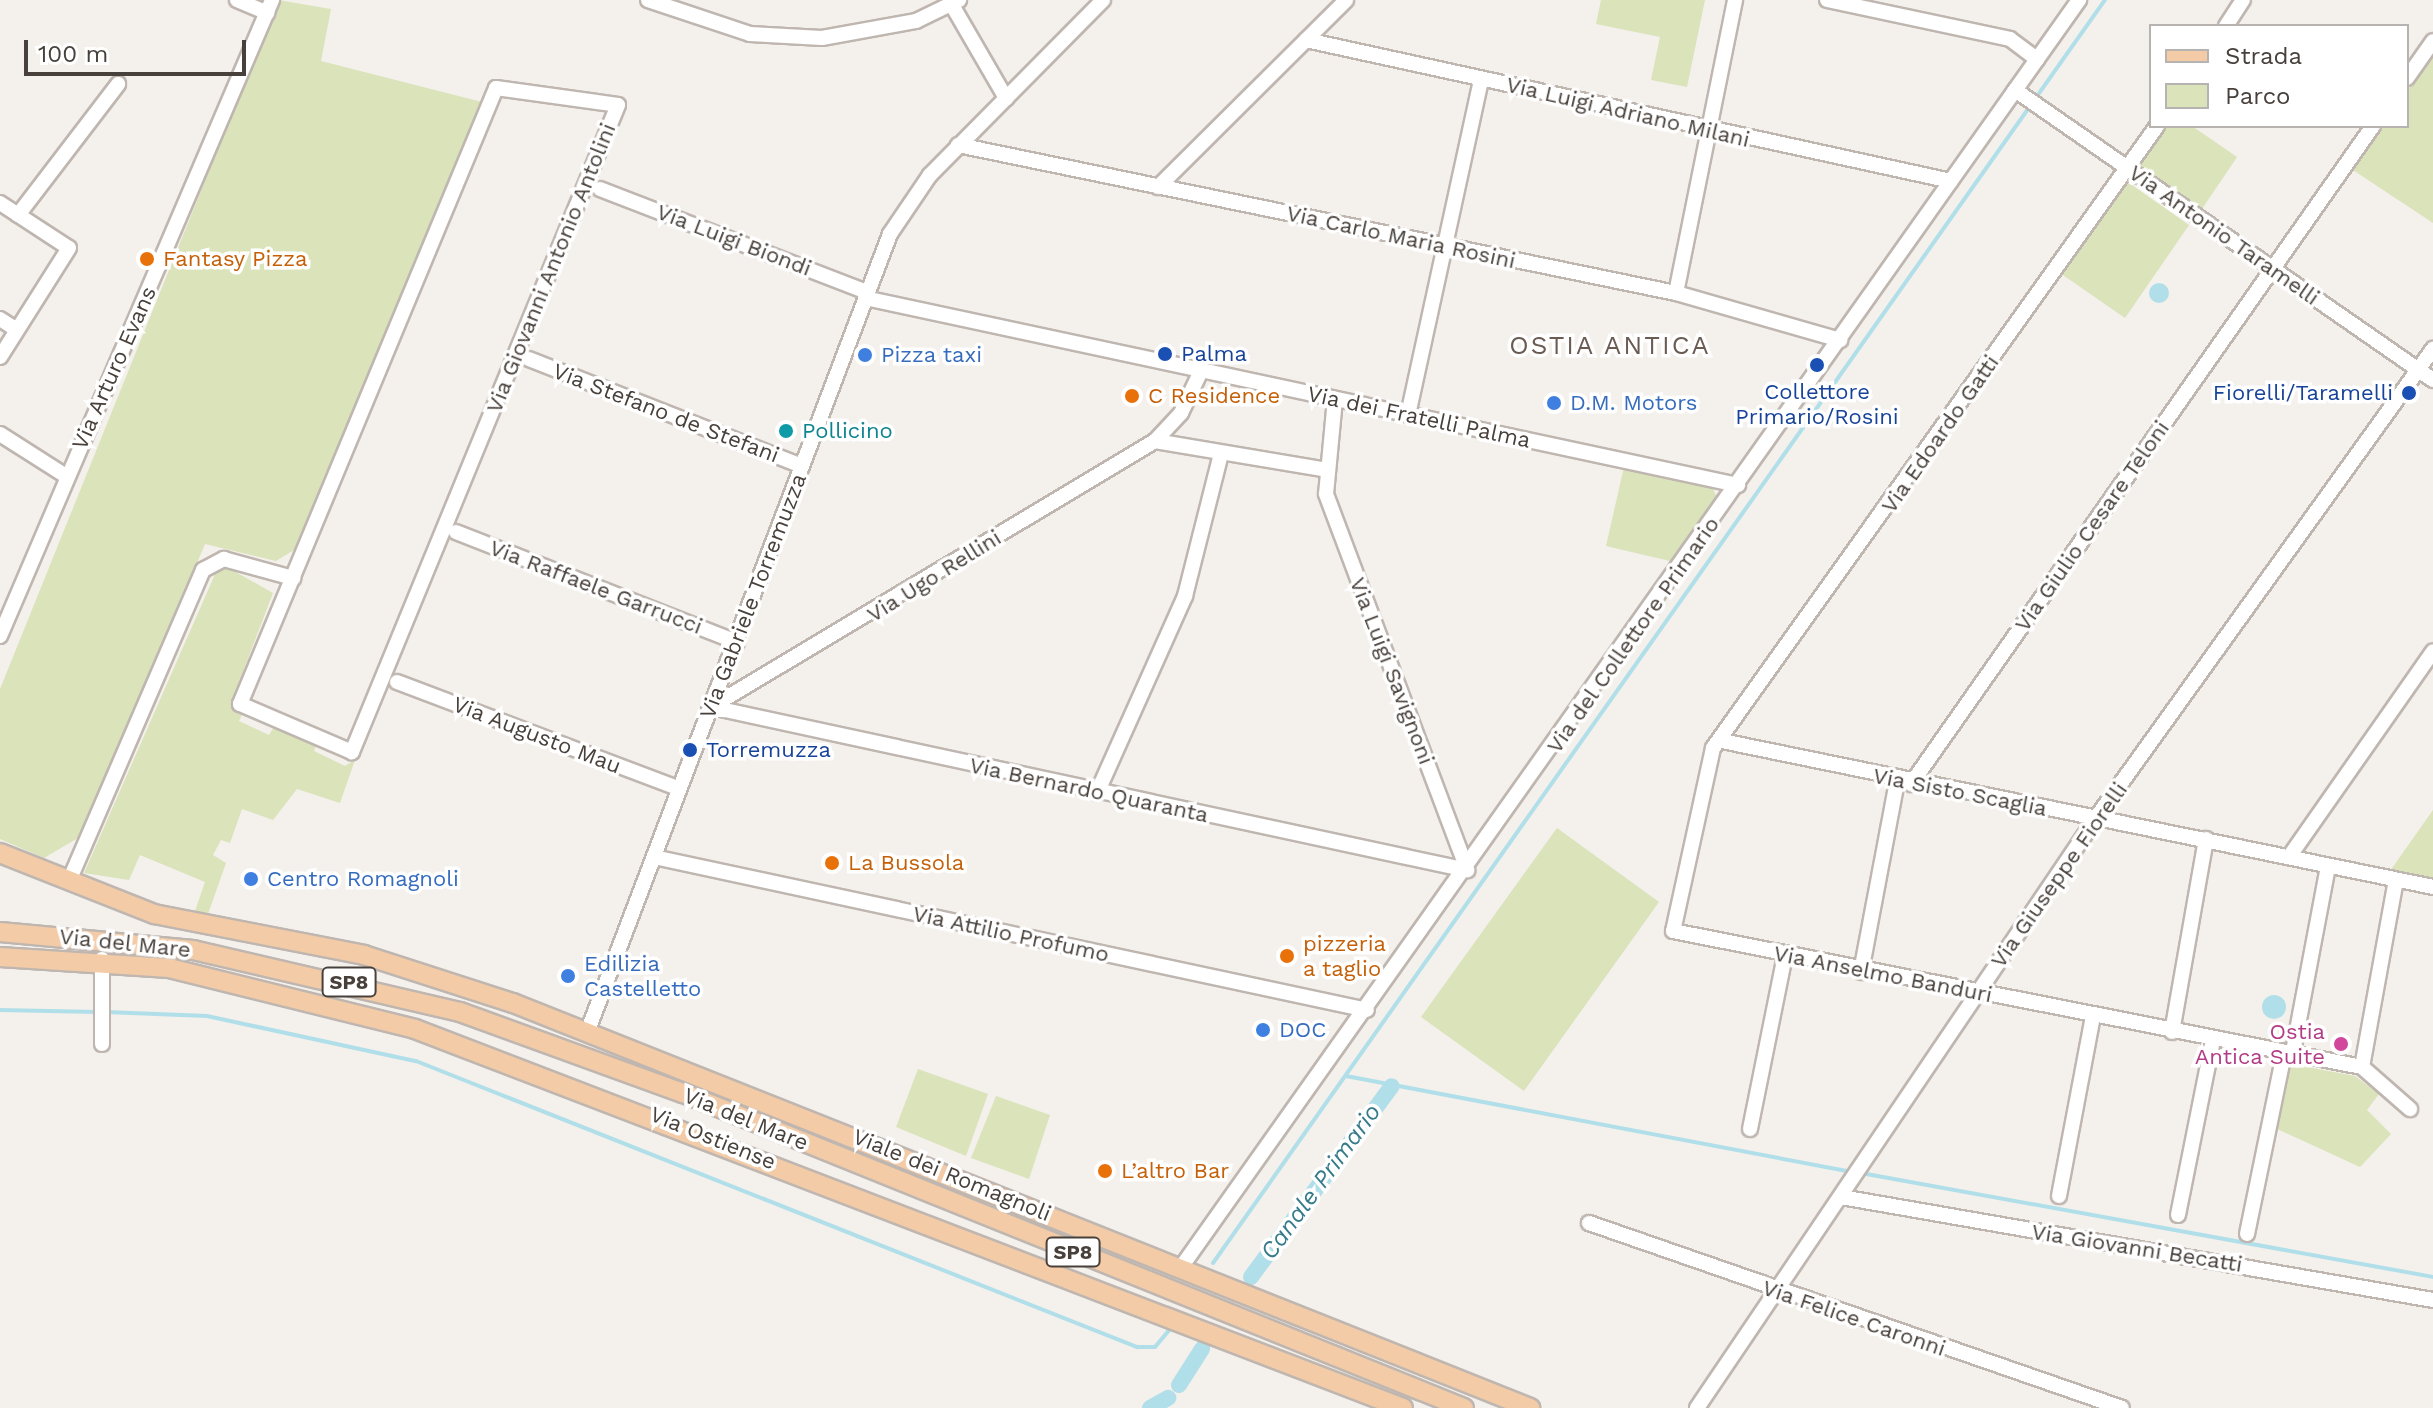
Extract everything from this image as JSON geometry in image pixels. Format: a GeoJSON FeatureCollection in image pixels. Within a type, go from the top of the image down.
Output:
{"type":"FeatureCollection","features":[{"type":"Feature","properties":{"kind":"main road","name":"Viale dei Romagnoli"},"geometry":{"type":"LineString","coordinates":[[0,853],[179,921],[408,967],[588,1030],[1530,1408]]}},
{"type":"Feature","properties":{"kind":"main road","name":"Via del Mare"},"geometry":{"type":"LineString","coordinates":[[0,932],[193,950],[460,1012],[683,1093],[1464,1408]]}},
{"type":"Feature","properties":{"kind":"main road","name":"Via Ostiense"},"geometry":{"type":"LineString","coordinates":[[0,957],[102,959],[322,1002],[502,1058],[1403,1408]]}},
{"type":"Feature","properties":{"kind":"street"},"geometry":{"type":"LineString","coordinates":[[237,0],[270,6]]}},
{"type":"Feature","properties":{"kind":"street"},"geometry":{"type":"LineString","coordinates":[[648,0],[750,34],[822,38],[916,21],[955,2],[1006,98]]}},
{"type":"Feature","properties":{"kind":"street","name":"Via Gabriele Torremuzza"},"geometry":{"type":"LineString","coordinates":[[588,1030],[866,295],[900,216],[958,145],[1103,0]]}},
{"type":"Feature","properties":{"kind":"street"},"geometry":{"type":"LineString","coordinates":[[1158,187],[1346,0]]}},
{"type":"Feature","properties":{"kind":"street"},"geometry":{"type":"LineString","coordinates":[[1676,293],[1735,0]]}},
{"type":"Feature","properties":{"kind":"street"},"geometry":{"type":"LineString","coordinates":[[1827,0],[2004,37],[2037,59]]}},
{"type":"Feature","properties":{"kind":"street","name":"Via del Collettore Primario"},"geometry":{"type":"LineString","coordinates":[[1182,1266],[1467,870],[2079,0]]}},
{"type":"Feature","properties":{"kind":"street"},"geometry":{"type":"LineString","coordinates":[[2227,24],[2243,0]]}},
{"type":"Feature","properties":{"kind":"street","name":"Via Arturo Evans"},"geometry":{"type":"LineString","coordinates":[[0,636],[270,6]]}},
{"type":"Feature","properties":{"kind":"street","name":"Via Luigi Adriano Milani"},"geometry":{"type":"LineString","coordinates":[[1306,40],[1710,131],[1951,181]]}},
{"type":"Feature","properties":{"kind":"street"},"geometry":{"type":"LineString","coordinates":[[2409,75],[2433,41]]}},
{"type":"Feature","properties":{"kind":"street"},"geometry":{"type":"LineString","coordinates":[[1408,415],[1481,79]]}},
{"type":"Feature","properties":{"kind":"street"},"geometry":{"type":"LineString","coordinates":[[18,215],[118,84]]}},
{"type":"Feature","properties":{"kind":"street","name":"Via Giovanni Antonio Antolini"},"geometry":{"type":"LineString","coordinates":[[496,88],[618,105],[352,752],[240,704],[293,578],[496,88]]}},
{"type":"Feature","properties":{"kind":"street","name":"Via Antonio Taramelli"},"geometry":{"type":"LineString","coordinates":[[2015,90],[2433,380]]}},
{"type":"Feature","properties":{"kind":"street","name":"Via Edoardo Gatti"},"geometry":{"type":"LineString","coordinates":[[1673,931],[1713,748],[1722,741],[2156,128]]}},
{"type":"Feature","properties":{"kind":"street","name":"Via Giulio Cesare Teloni"},"geometry":{"type":"LineString","coordinates":[[1904,782],[2372,128]]}},
{"type":"Feature","properties":{"kind":"street","name":"Via Carlo Maria Rosini"},"geometry":{"type":"LineString","coordinates":[[958,145],[1676,293],[1840,340]]}},
{"type":"Feature","properties":{"kind":"street","name":"Via Luigi Biondi"},"geometry":{"type":"LineString","coordinates":[[600,189],[866,295]]}},
{"type":"Feature","properties":{"kind":"street"},"geometry":{"type":"LineString","coordinates":[[0,203],[69,248],[0,357]]}},
{"type":"Feature","properties":{"kind":"street","name":"Via dei Fratelli Palma"},"geometry":{"type":"LineString","coordinates":[[866,295],[1201,371],[1738,485]]}},
{"type":"Feature","properties":{"kind":"street"},"geometry":{"type":"LineString","coordinates":[[0,319],[17,330]]}},
{"type":"Feature","properties":{"kind":"street","name":"Via Giuseppe Fiorelli"},"geometry":{"type":"LineString","coordinates":[[1697,1408],[2096,818],[2433,349]]}},
{"type":"Feature","properties":{"kind":"street","name":"Via Stefano de Stefani"},"geometry":{"type":"LineString","coordinates":[[529,359],[802,466]]}},
{"type":"Feature","properties":{"kind":"street","name":"Via Ugo Rellini"},"geometry":{"type":"LineString","coordinates":[[711,707],[1155,441],[1181,413],[1201,371]]}},
{"type":"Feature","properties":{"kind":"street"},"geometry":{"type":"LineString","coordinates":[[1155,441],[1323,469],[1335,399]]}},
{"type":"Feature","properties":{"kind":"street"},"geometry":{"type":"LineString","coordinates":[[0,434],[66,476]]}},
{"type":"Feature","properties":{"kind":"street"},"geometry":{"type":"LineString","coordinates":[[1097,793],[1185,596],[1221,454]]}},
{"type":"Feature","properties":{"kind":"street","name":"Via Luigi Savignoni"},"geometry":{"type":"LineString","coordinates":[[1323,469],[1467,870]]}},
{"type":"Feature","properties":{"kind":"street","name":"Via Raffaele Garrucci"},"geometry":{"type":"LineString","coordinates":[[456,532],[737,642]]}},
{"type":"Feature","properties":{"kind":"street"},"geometry":{"type":"LineString","coordinates":[[69,881],[203,570],[224,559],[293,578]]}},
{"type":"Feature","properties":{"kind":"street"},"geometry":{"type":"LineString","coordinates":[[2289,857],[2433,651]]}},
{"type":"Feature","properties":{"kind":"street","name":"Via Augusto Mau"},"geometry":{"type":"LineString","coordinates":[[397,682],[678,788]]}},
{"type":"Feature","properties":{"kind":"street","name":"Via Bernardo Quaranta"},"geometry":{"type":"LineString","coordinates":[[711,707],[1097,793],[1467,870]]}},
{"type":"Feature","properties":{"kind":"street","name":"Via Sisto Scaglia"},"geometry":{"type":"LineString","coordinates":[[1722,741],[1904,782],[2206,839],[2433,887]]}},
{"type":"Feature","properties":{"kind":"street"},"geometry":{"type":"LineString","coordinates":[[1861,972],[1904,782]]}},
{"type":"Feature","properties":{"kind":"street"},"geometry":{"type":"LineString","coordinates":[[2172,1032],[2206,839]]}},
{"type":"Feature","properties":{"kind":"street","name":"Via Attilio Profumo"},"geometry":{"type":"LineString","coordinates":[[654,857],[1367,1010]]}},
{"type":"Feature","properties":{"kind":"street"},"geometry":{"type":"LineString","coordinates":[[2247,1234],[2328,867]]}},
{"type":"Feature","properties":{"kind":"street"},"geometry":{"type":"LineString","coordinates":[[2396,880],[2362,1067],[2410,1109]]}},
{"type":"Feature","properties":{"kind":"street","name":"Via Anselmo Banduri"},"geometry":{"type":"LineString","coordinates":[[1673,931],[1861,972],[2288,1056],[2362,1067]]}},
{"type":"Feature","properties":{"kind":"street"},"geometry":{"type":"LineString","coordinates":[[1750,1129],[1785,956]]}},
{"type":"Feature","properties":{"kind":"street"},"geometry":{"type":"LineString","coordinates":[[102,959],[102,1044]]}},
{"type":"Feature","properties":{"kind":"street"},"geometry":{"type":"LineString","coordinates":[[2059,1196],[2093,1016]]}},
{"type":"Feature","properties":{"kind":"street"},"geometry":{"type":"LineString","coordinates":[[2178,1215],[2213,1040]]}},
{"type":"Feature","properties":{"kind":"street","name":"Via Giovanni Becatti"},"geometry":{"type":"LineString","coordinates":[[1841,1197],[2433,1300]]}},
{"type":"Feature","properties":{"kind":"street","name":"Via Felice Caronni"},"geometry":{"type":"LineString","coordinates":[[1589,1223],[1774,1292],[2122,1408]]}},
{"type":"Feature","properties":{"kind":"green space"},"geometry":{"type":"Polygon","coordinates":[[[278,0],[331,9],[321,61],[482,102],[294,550],[276,561],[205,544],[83,835],[44,858],[0,839],[0,689],[278,0]]]}},
{"type":"Feature","properties":{"kind":"green space"},"geometry":{"type":"Polygon","coordinates":[[[1601,0],[1705,0],[1687,87],[1651,80],[1660,37],[1596,24],[1601,0]]]}},
{"type":"Feature","properties":{"kind":"green space"},"geometry":{"type":"Polygon","coordinates":[[[2433,54],[2433,223],[2350,168],[2380,128],[2409,128],[2409,89],[2433,54]]]}},
{"type":"Feature","properties":{"kind":"green space"},"geometry":{"type":"Polygon","coordinates":[[[2162,128],[2195,128],[2237,157],[2202,209],[2137,165],[2162,128]]]}},
{"type":"Feature","properties":{"kind":"green space"},"geometry":{"type":"Polygon","coordinates":[[[2125,180],[2189,225],[2125,318],[2060,273],[2125,180]]]}},
{"type":"Feature","properties":{"kind":"green space"},"geometry":{"type":"Polygon","coordinates":[[[1624,467],[1712,487],[1718,499],[1674,562],[1606,546],[1624,467]]]}},
{"type":"Feature","properties":{"kind":"green space"},"geometry":{"type":"Polygon","coordinates":[[[225,566],[273,593],[231,703],[243,712],[239,721],[269,735],[275,725],[317,742],[314,751],[345,766],[355,760],[340,803],[297,789],[273,820],[242,809],[230,843],[221,840],[213,855],[226,863],[208,914],[195,911],[205,882],[140,855],[129,880],[84,873],[216,572],[225,566]]]}},
{"type":"Feature","properties":{"kind":"green space"},"geometry":{"type":"Polygon","coordinates":[[[2433,810],[2433,879],[2390,871],[2433,810]]]}},
{"type":"Feature","properties":{"kind":"green space"},"geometry":{"type":"Polygon","coordinates":[[[1557,828],[1659,902],[1524,1091],[1421,1017],[1557,828]]]}},
{"type":"Feature","properties":{"kind":"green space"},"geometry":{"type":"Polygon","coordinates":[[[2291,1064],[2355,1076],[2379,1094],[2367,1110],[2391,1134],[2360,1167],[2275,1128],[2291,1064]]]}},
{"type":"Feature","properties":{"kind":"green space"},"geometry":{"type":"Polygon","coordinates":[[[918,1069],[988,1094],[966,1156],[896,1127],[918,1069]]]}},
{"type":"Feature","properties":{"kind":"green space"},"geometry":{"type":"Polygon","coordinates":[[[996,1096],[1050,1115],[1029,1179],[971,1158],[996,1096]]]}},
{"type":"Feature","properties":{"kind":"water"},"geometry":{"type":"Polygon","coordinates":[[[2159,283],[2166,286],[2169,293],[2166,300],[2159,303],[2152,300],[2149,293],[2152,286],[2159,283]]]}},
{"type":"Feature","properties":{"kind":"water"},"geometry":{"type":"Polygon","coordinates":[[[2274,995],[2282,999],[2286,1007],[2282,1015],[2274,1019],[2266,1015],[2262,1007],[2266,999],[2274,995]]]}},
{"type":"Feature","properties":{"kind":"waterway"},"geometry":{"type":"LineString","coordinates":[[1213,1263],[2105,0]]}},
{"type":"Feature","properties":{"kind":"waterway"},"geometry":{"type":"LineString","coordinates":[[0,1010],[98,1012]]}},
{"type":"Feature","properties":{"kind":"waterway"},"geometry":{"type":"LineString","coordinates":[[106,1012],[207,1016],[416,1061],[1137,1347],[1155,1347],[1170,1329]]}},
{"type":"Feature","properties":{"kind":"waterway"},"geometry":{"type":"LineString","coordinates":[[1346,1076],[1852,1172]]}},
{"type":"Feature","properties":{"kind":"waterway","name":"Canale Primario"},"geometry":{"type":"LineString","coordinates":[[1251,1277],[1392,1086]]}},
{"type":"Feature","properties":{"kind":"waterway"},"geometry":{"type":"LineString","coordinates":[[1861,1173],[2433,1277]]}},
{"type":"Feature","properties":{"kind":"waterway","name":"Canale Primario"},"geometry":{"type":"LineString","coordinates":[[1179,1385],[1202,1349]]}},
{"type":"Feature","properties":{"kind":"waterway","name":"Canale Primario"},"geometry":{"type":"LineString","coordinates":[[1150,1408],[1168,1398]]}},
{"type":"Feature","properties":{"kind":"place","name":"Fantasy Pizza"},"geometry":{"type":"Point","coordinates":[147,259]}},
{"type":"Feature","properties":{"kind":"place","name":"Palma"},"geometry":{"type":"Point","coordinates":[1165,354]}},
{"type":"Feature","properties":{"kind":"place","name":"Pizza taxi"},"geometry":{"type":"Point","coordinates":[865,355]}},
{"type":"Feature","properties":{"kind":"place","name":"Collettore Primario/Rosini"},"geometry":{"type":"Point","coordinates":[1817,365]}},
{"type":"Feature","properties":{"kind":"place","name":"Fiorelli/Taramelli"},"geometry":{"type":"Point","coordinates":[2409,393]}},
{"type":"Feature","properties":{"kind":"place","name":"C Residence"},"geometry":{"type":"Point","coordinates":[1132,396]}},
{"type":"Feature","properties":{"kind":"place","name":"D.M. Motors"},"geometry":{"type":"Point","coordinates":[1554,403]}},
{"type":"Feature","properties":{"kind":"place","name":"Pollicino"},"geometry":{"type":"Point","coordinates":[786,431]}},
{"type":"Feature","properties":{"kind":"place","name":"Torremuzza"},"geometry":{"type":"Point","coordinates":[690,750]}},
{"type":"Feature","properties":{"kind":"place","name":"La Bussola"},"geometry":{"type":"Point","coordinates":[832,863]}},
{"type":"Feature","properties":{"kind":"place","name":"Centro Romagnoli"},"geometry":{"type":"Point","coordinates":[251,879]}},
{"type":"Feature","properties":{"kind":"place","name":"pizzeria a taglio"},"geometry":{"type":"Point","coordinates":[1287,956]}},
{"type":"Feature","properties":{"kind":"place","name":"Edilizia Castelletto"},"geometry":{"type":"Point","coordinates":[568,976]}},
{"type":"Feature","properties":{"kind":"place","name":"DOC"},"geometry":{"type":"Point","coordinates":[1263,1030]}},
{"type":"Feature","properties":{"kind":"place","name":"Ostia Antica Suite"},"geometry":{"type":"Point","coordinates":[2341,1044]}},
{"type":"Feature","properties":{"kind":"place","name":"L’altro Bar"},"geometry":{"type":"Point","coordinates":[1105,1171]}},
{"type":"Feature","properties":{"kind":"district","name":"OSTIA ANTICA"},"geometry":{"type":"Point","coordinates":[1610,346]}}]}
